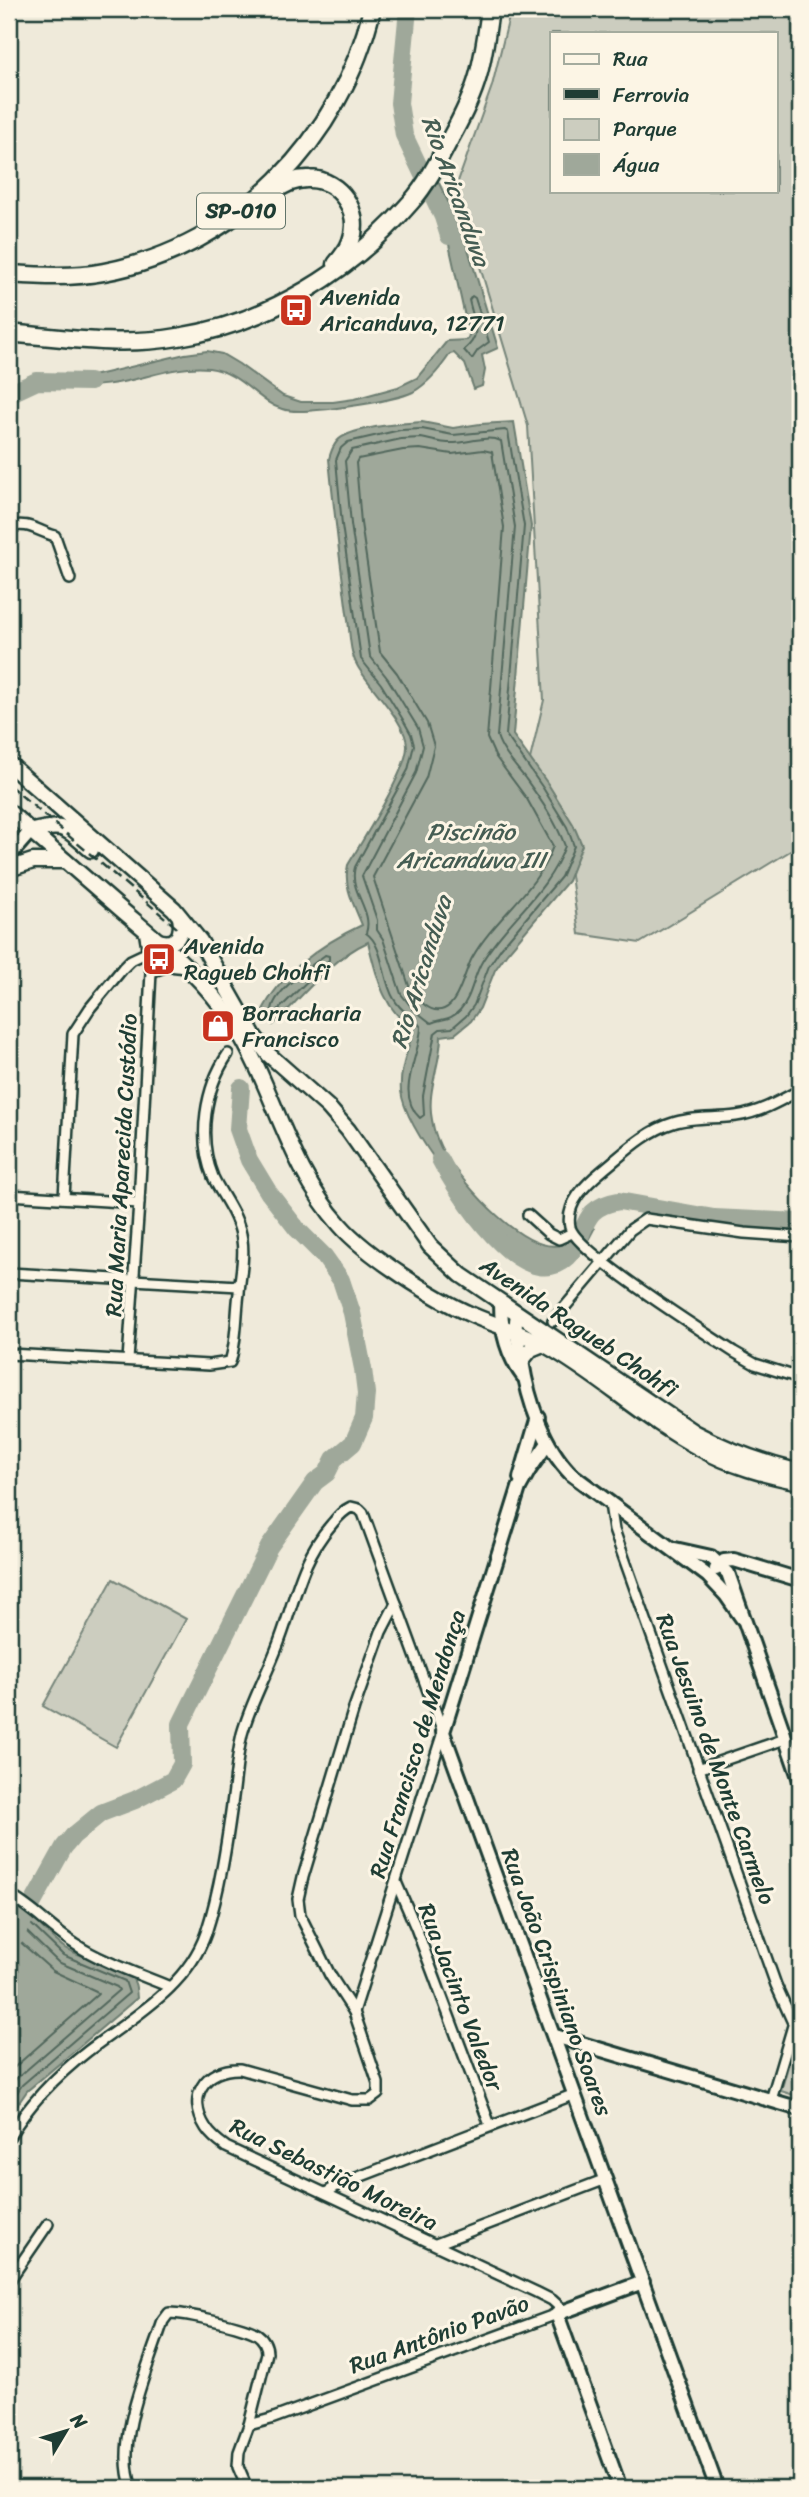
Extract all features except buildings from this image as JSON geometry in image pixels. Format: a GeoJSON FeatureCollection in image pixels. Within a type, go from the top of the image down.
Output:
{"type":"FeatureCollection","features":[{"type":"Feature","properties":{"kind":"highway","name":"SP-010"},"geometry":{"type":"LineString","coordinates":[[9,274],[78,275],[124,268],[167,253],[226,223],[278,182],[319,131],[357,62],[372,9]]}},
{"type":"Feature","properties":{"kind":"highway"},"geometry":{"type":"LineString","coordinates":[[9,333],[97,341],[178,337],[244,319],[324,280],[371,244],[413,200],[438,162],[463,115],[478,77],[490,9]]}},
{"type":"Feature","properties":{"kind":"highway"},"geometry":{"type":"LineString","coordinates":[[255,201],[281,186],[302,179],[326,182],[340,192],[352,214],[352,240],[324,280]]}},
{"type":"Feature","properties":{"kind":"main road","name":"Avenida Ragueb Chohfi"},"geometry":{"type":"LineString","coordinates":[[9,764],[180,917],[200,942],[254,1036],[268,1054],[328,1107],[348,1130],[430,1246],[461,1275],[695,1433],[735,1453],[766,1464],[800,1470]]}},
{"type":"Feature","properties":{"kind":"main road","name":"Avenida Ragueb Chohfi"},"geometry":{"type":"LineString","coordinates":[[9,812],[144,930],[153,947],[190,968],[219,1002],[239,1031],[289,1144],[319,1198],[341,1227],[370,1253],[470,1314],[543,1344],[697,1447],[744,1468],[800,1482]]}},
{"type":"Feature","properties":{"kind":"main road"},"geometry":{"type":"LineString","coordinates":[[30,832],[49,826],[67,830],[137,890],[163,900]]}},
{"type":"Feature","properties":{"kind":"main road"},"geometry":{"type":"LineString","coordinates":[[9,869],[33,861],[65,862]]}},
{"type":"Feature","properties":{"kind":"main road"},"geometry":{"type":"LineString","coordinates":[[153,947],[177,939],[182,930],[180,917]]}},
{"type":"Feature","properties":{"kind":"main road"},"geometry":{"type":"LineString","coordinates":[[522,1360],[531,1349],[543,1344]]}},
{"type":"Feature","properties":{"kind":"street"},"geometry":{"type":"LineString","coordinates":[[9,527],[31,525],[55,536],[70,579]]}},
{"type":"Feature","properties":{"kind":"street"},"geometry":{"type":"LineString","coordinates":[[9,856],[30,832]]}},
{"type":"Feature","properties":{"kind":"street"},"geometry":{"type":"LineString","coordinates":[[64,1198],[73,1034],[90,1008],[123,968],[153,947]]}},
{"type":"Feature","properties":{"kind":"street","name":"Rua Maria Aparecida Custódio"},"geometry":{"type":"LineString","coordinates":[[128,1360],[153,947]]}},
{"type":"Feature","properties":{"kind":"street"},"geometry":{"type":"LineString","coordinates":[[151,972],[168,966],[190,968]]}},
{"type":"Feature","properties":{"kind":"street"},"geometry":{"type":"LineString","coordinates":[[9,1354],[209,1365],[230,1362],[243,1260],[242,1240],[232,1211],[213,1176],[207,1156],[205,1133],[207,1104],[212,1085],[228,1054]]}},
{"type":"Feature","properties":{"kind":"street"},"geometry":{"type":"LineString","coordinates":[[800,1090],[748,1114],[673,1123],[639,1141],[580,1192],[572,1204],[570,1214],[574,1236],[604,1261],[755,1364],[800,1378]]}},
{"type":"Feature","properties":{"kind":"street"},"geometry":{"type":"LineString","coordinates":[[9,1195],[139,1203]]}},
{"type":"Feature","properties":{"kind":"street"},"geometry":{"type":"LineString","coordinates":[[528,1215],[549,1234],[559,1239],[574,1236]]}},
{"type":"Feature","properties":{"kind":"street"},"geometry":{"type":"LineString","coordinates":[[553,1321],[630,1230],[640,1222],[651,1219],[744,1233],[800,1237]]}},
{"type":"Feature","properties":{"kind":"street"},"geometry":{"type":"LineString","coordinates":[[9,1273],[239,1286]]}},
{"type":"Feature","properties":{"kind":"street"},"geometry":{"type":"LineString","coordinates":[[501,1304],[514,1364],[523,1377],[548,1443],[562,1465],[708,1576],[742,1618]]}},
{"type":"Feature","properties":{"kind":"street"},"geometry":{"type":"LineString","coordinates":[[507,1328],[517,1314]]}},
{"type":"Feature","properties":{"kind":"street"},"geometry":{"type":"LineString","coordinates":[[507,1328],[522,1360],[523,1377]]}},
{"type":"Feature","properties":{"kind":"street","name":"Rua Francisco de Mendonça"},"geometry":{"type":"LineString","coordinates":[[354,2012],[519,1488],[538,1416]]}},
{"type":"Feature","properties":{"kind":"street","name":"Rua Francisco de Mendonça"},"geometry":{"type":"LineString","coordinates":[[519,1488],[548,1443]]}},
{"type":"Feature","properties":{"kind":"street","name":"Rua Jesuino de Monte Carmelo"},"geometry":{"type":"LineString","coordinates":[[610,1504],[614,1530],[698,1769],[776,1985],[794,2025]]}},
{"type":"Feature","properties":{"kind":"street","name":"Rua João Crispiniano Soares"},"geometry":{"type":"LineString","coordinates":[[170,1987],[197,1952],[205,1936],[225,1846],[243,1731],[277,1649],[299,1581],[311,1554],[342,1513],[356,1507],[363,1513],[396,1602],[717,2488]]}},
{"type":"Feature","properties":{"kind":"street"},"geometry":{"type":"LineString","coordinates":[[672,1548],[703,1554],[720,1564],[733,1585],[742,1618],[800,1780]]}},
{"type":"Feature","properties":{"kind":"street"},"geometry":{"type":"LineString","coordinates":[[708,1576],[720,1564],[729,1560],[741,1561],[800,1580]]}},
{"type":"Feature","properties":{"kind":"street","name":"Rua Sebastião Moreira"},"geometry":{"type":"LineString","coordinates":[[396,1602],[380,1632],[354,1708],[298,1899],[303,1923],[354,2012],[378,2083],[378,2094],[363,2101],[247,2070],[226,2068],[206,2078],[199,2095],[201,2118],[206,2129],[217,2140],[552,2300],[560,2312]]}},
{"type":"Feature","properties":{"kind":"street"},"geometry":{"type":"LineString","coordinates":[[698,1769],[785,1739]]}},
{"type":"Feature","properties":{"kind":"street","name":"Rua Jacinto Valedor"},"geometry":{"type":"LineString","coordinates":[[396,1882],[490,2125]]}},
{"type":"Feature","properties":{"kind":"street"},"geometry":{"type":"LineString","coordinates":[[9,1895],[85,1950],[170,1987],[149,2007],[88,2051],[56,2079],[27,2110],[9,2137]]}},
{"type":"Feature","properties":{"kind":"street"},"geometry":{"type":"LineString","coordinates":[[771,2100],[800,2002]]}},
{"type":"Feature","properties":{"kind":"street"},"geometry":{"type":"LineString","coordinates":[[555,2036],[800,2109]]}},
{"type":"Feature","properties":{"kind":"street"},"geometry":{"type":"LineString","coordinates":[[326,2193],[338,2185],[575,2094]]}},
{"type":"Feature","properties":{"kind":"street"},"geometry":{"type":"LineString","coordinates":[[436,2244],[606,2179]]}},
{"type":"Feature","properties":{"kind":"street"},"geometry":{"type":"LineString","coordinates":[[9,2281],[48,2224]]}},
{"type":"Feature","properties":{"kind":"street","name":"Rua Antônio Pavão"},"geometry":{"type":"LineString","coordinates":[[249,2425],[643,2282]]}},
{"type":"Feature","properties":{"kind":"street"},"geometry":{"type":"LineString","coordinates":[[560,2312],[615,2487]]}},
{"type":"Feature","properties":{"kind":"street"},"geometry":{"type":"LineString","coordinates":[[132,2488],[127,2460],[128,2431],[163,2321],[169,2313],[246,2329],[264,2340],[267,2353],[249,2425],[239,2452],[238,2467],[247,2488]]}},
{"type":"Feature","properties":{"kind":"green space"},"geometry":{"type":"Polygon","coordinates":[[[511,9],[800,9],[800,845],[640,943],[579,934],[570,868],[514,827],[544,700],[528,426],[456,187],[492,86],[511,9]]]}},
{"type":"Feature","properties":{"kind":"green space"},"geometry":{"type":"Polygon","coordinates":[[[113,1579],[186,1619],[116,1747],[43,1706],[113,1579]]]}},
{"type":"Feature","properties":{"kind":"green space"},"geometry":{"type":"Polygon","coordinates":[[[800,2025],[800,2097],[781,2091],[800,2025]]]}},
{"type":"Feature","properties":{"kind":"water"},"geometry":{"type":"Polygon","coordinates":[[[435,175],[463,232],[498,348],[482,355],[485,370],[482,386],[474,389],[465,364],[454,353],[450,354],[429,380],[403,396],[308,411],[282,409],[231,375],[209,368],[174,370],[103,385],[67,382],[207,351],[222,354],[283,396],[301,402],[354,399],[398,387],[417,378],[447,341],[467,340],[469,335],[441,208],[427,186],[435,175]]]}},
{"type":"Feature","properties":{"kind":"water","name":"Piscinão Aricanduva III"},"geometry":{"type":"Polygon","coordinates":[[[422,422],[453,428],[514,422],[531,526],[513,735],[548,784],[573,824],[582,845],[568,881],[495,970],[480,1008],[471,1021],[455,1034],[441,1036],[432,1088],[432,1120],[439,1143],[454,1168],[481,1200],[515,1230],[532,1240],[549,1245],[564,1244],[571,1240],[586,1221],[594,1229],[580,1251],[561,1262],[538,1260],[511,1247],[481,1218],[429,1151],[406,1108],[401,1091],[403,1067],[414,1028],[395,1012],[382,991],[368,942],[330,968],[273,1025],[261,1014],[279,986],[304,961],[332,941],[362,925],[348,888],[348,865],[400,771],[407,746],[401,726],[362,673],[352,653],[329,459],[338,440],[351,433],[382,426],[422,422]]]}},
{"type":"Feature","properties":{"kind":"water"},"geometry":{"type":"Polygon","coordinates":[[[9,1903],[25,1912],[65,1948],[127,1974],[134,1982],[137,1998],[27,2091],[9,2117],[9,1903]]]}},
{"type":"Feature","properties":{"kind":"waterway","name":"Rio Aricanduva"},"geometry":{"type":"LineString","coordinates":[[408,9],[399,103],[404,135],[443,217],[449,236]]}},
{"type":"Feature","properties":{"kind":"waterway"},"geometry":{"type":"LineString","coordinates":[[9,394],[37,381],[90,382]]}},
{"type":"Feature","properties":{"kind":"waterway"},"geometry":{"type":"LineString","coordinates":[[9,1946],[64,1847],[73,1836],[101,1813],[135,1800],[173,1780],[182,1764],[181,1724],[269,1547],[315,1482],[327,1473],[334,1459],[353,1443],[364,1418],[366,1393],[363,1369],[352,1313],[341,1280],[324,1256],[297,1229],[269,1193],[249,1160],[238,1129],[241,1088]]}},
{"type":"Feature","properties":{"kind":"waterway","name":"Rio Aricanduva"},"geometry":{"type":"LineString","coordinates":[[440,1159],[460,1193],[493,1235],[512,1253],[531,1264],[550,1266],[567,1257],[574,1249],[590,1216],[605,1205],[619,1201],[714,1218],[800,1222]]}},
{"type":"Feature","properties":{"kind":"railway"},"geometry":{"type":"LineString","coordinates":[[9,785],[177,928]]}},
{"type":"Feature","properties":{"kind":"place","name":"Avenida Aricanduva, 12771"},"geometry":{"type":"Point","coordinates":[296,310]}},
{"type":"Feature","properties":{"kind":"place","name":"Avenida Ragueb Chohfi"},"geometry":{"type":"Point","coordinates":[159,959]}},
{"type":"Feature","properties":{"kind":"place","name":"Borracharia Francisco"},"geometry":{"type":"Point","coordinates":[218,1026]}}]}
